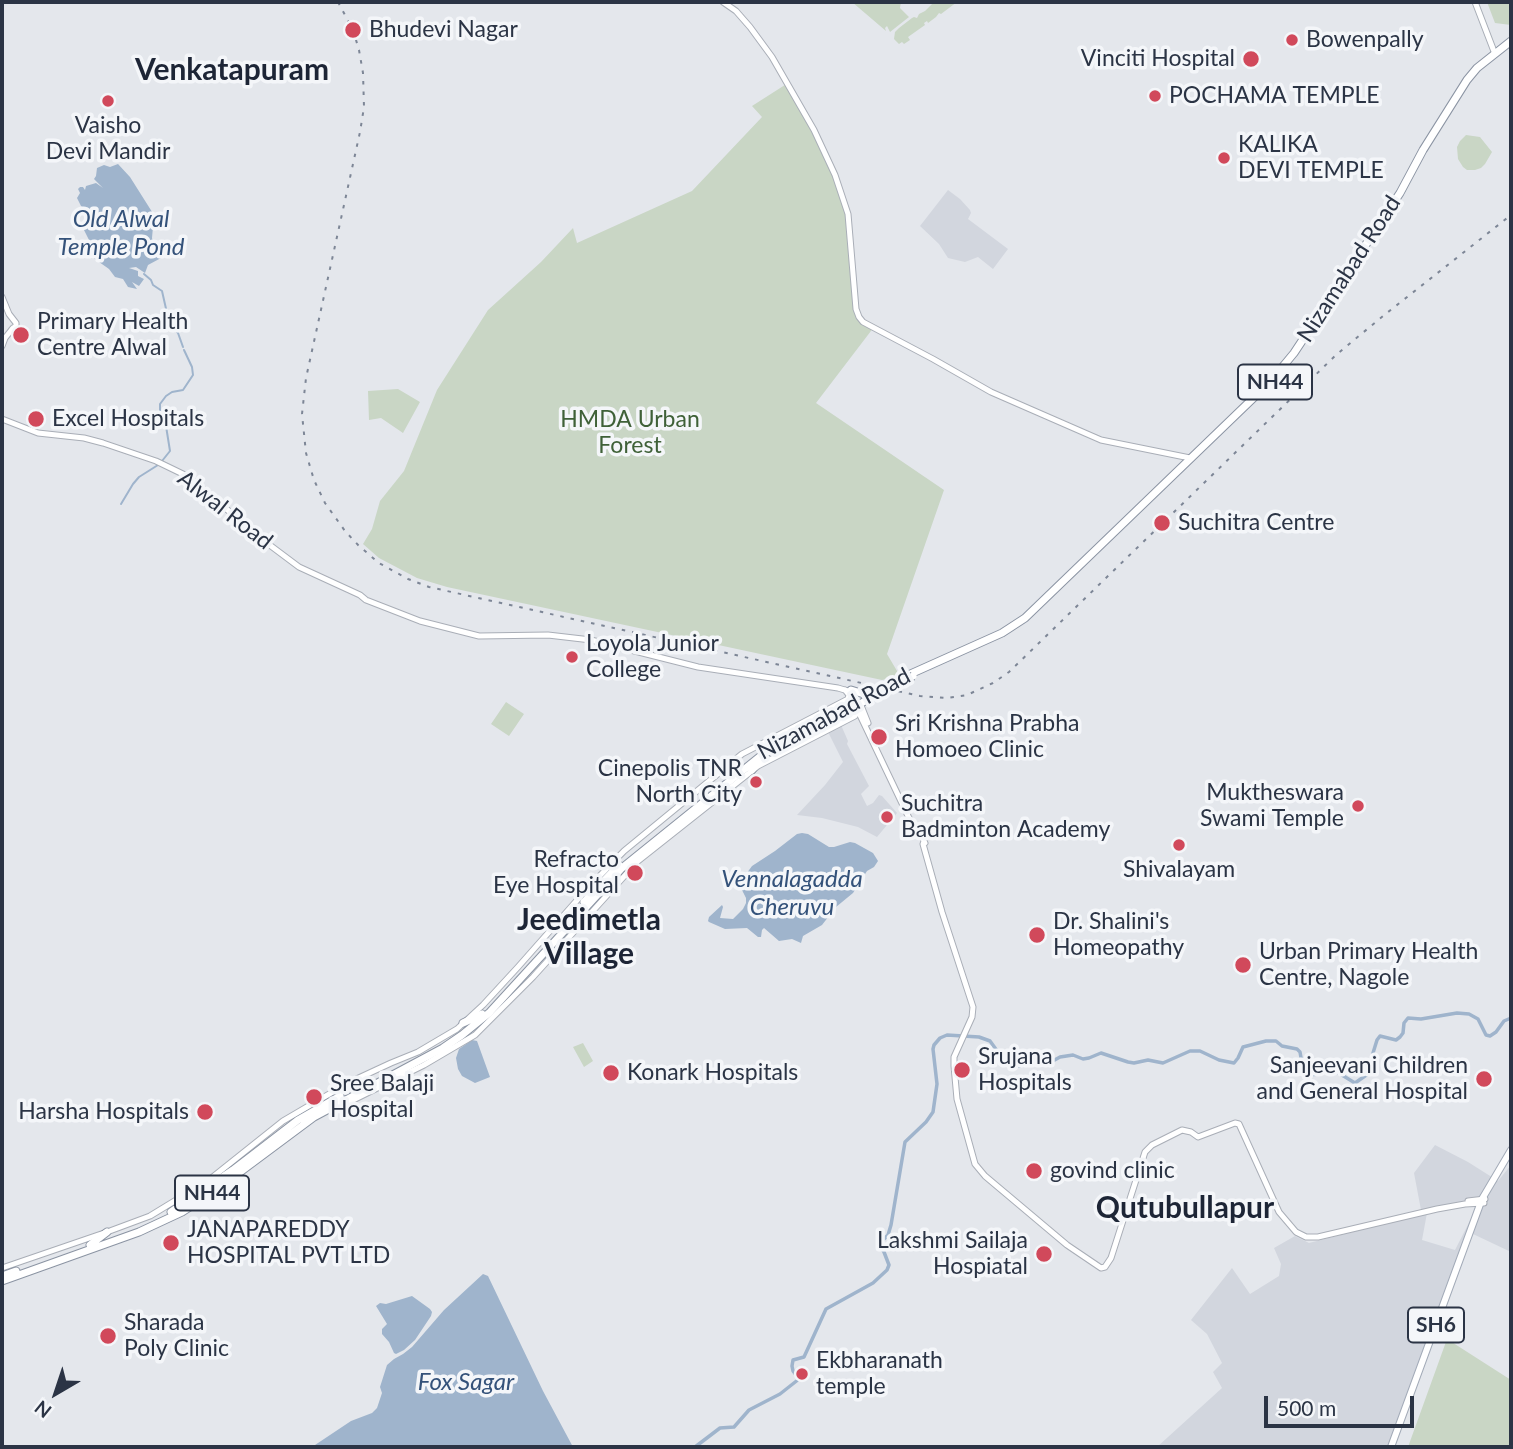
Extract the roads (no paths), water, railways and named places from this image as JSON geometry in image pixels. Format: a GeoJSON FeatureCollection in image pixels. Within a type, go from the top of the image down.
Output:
{"type":"FeatureCollection","features":[{"type":"Feature","properties":{"kind":"highway","name":"Nizamabad Road"},"geometry":{"type":"LineString","coordinates":[[857,703],[897,680],[1008,635],[1027,622],[1217,436],[1298,350],[1400,193],[1466,80],[1511,43]]}},
{"type":"Feature","properties":{"kind":"highway","name":"Nizamabad Road"},"geometry":{"type":"LineString","coordinates":[[1111,539],[1190,458],[1217,436]]}},
{"type":"Feature","properties":{"kind":"highway","name":"Nizamabad Road"},"geometry":{"type":"LineString","coordinates":[[2,1283],[110,1245],[161,1222],[206,1197],[302,1121],[350,1099],[456,1036],[504,993],[530,974],[619,876],[675,822],[725,788],[762,755],[878,692],[993,640]]}},
{"type":"Feature","properties":{"kind":"highway"},"geometry":{"type":"LineString","coordinates":[[848,690],[867,695]]}},
{"type":"Feature","properties":{"kind":"highway","name":"Nizamabad Road"},"geometry":{"type":"LineString","coordinates":[[2,1276],[77,1246],[90,1245],[148,1223],[177,1209],[302,1121],[394,1077],[443,1048],[479,1022],[591,890],[613,871],[760,751],[825,720]]}},
{"type":"Feature","properties":{"kind":"highway"},"geometry":{"type":"LineString","coordinates":[[752,770],[762,755]]}},
{"type":"Feature","properties":{"kind":"highway"},"geometry":{"type":"LineString","coordinates":[[463,1023],[482,1014]]}},
{"type":"Feature","properties":{"kind":"highway"},"geometry":{"type":"LineString","coordinates":[[247,1150],[259,1151]]}},
{"type":"Feature","properties":{"kind":"highway"},"geometry":{"type":"LineString","coordinates":[[90,1245],[107,1232]]}},
{"type":"Feature","properties":{"kind":"main road"},"geometry":{"type":"LineString","coordinates":[[723,2],[736,11],[772,57],[814,130],[835,175],[847,211],[856,309],[863,322],[991,392],[1101,440],[1190,458]]}},
{"type":"Feature","properties":{"kind":"main road"},"geometry":{"type":"LineString","coordinates":[[1475,2],[1496,55]]}},
{"type":"Feature","properties":{"kind":"main road"},"geometry":{"type":"LineString","coordinates":[[2,297],[15,322],[2,346]]}},
{"type":"Feature","properties":{"kind":"main road","name":"Alwal Road"},"geometry":{"type":"LineString","coordinates":[[2,419],[38,433],[84,438],[156,461],[187,476],[251,530],[307,572],[420,618],[493,635],[567,634],[603,639],[700,665],[848,690]]}},
{"type":"Feature","properties":{"kind":"main road"},"geometry":{"type":"LineString","coordinates":[[848,690],[857,703],[911,820]]}},
{"type":"Feature","properties":{"kind":"main road","name":"Nizamabad Road"},"geometry":{"type":"LineString","coordinates":[[2,1268],[77,1246],[140,1221],[209,1180],[283,1122],[351,1082],[418,1052],[457,1029],[529,957],[624,851],[743,754],[848,699],[848,690]]}},
{"type":"Feature","properties":{"kind":"main road"},"geometry":{"type":"LineString","coordinates":[[825,720],[857,709],[924,841],[975,1015],[956,1057],[956,1076],[961,1108],[978,1166],[1072,1248],[1101,1269],[1105,1267],[1111,1258],[1144,1155],[1153,1145],[1182,1130],[1191,1132],[1198,1138],[1235,1123],[1239,1124],[1279,1210],[1298,1230],[1306,1234],[1315,1235],[1483,1201]]}},
{"type":"Feature","properties":{"kind":"main road","name":"Nizamabad Road"},"geometry":{"type":"LineString","coordinates":[[619,876],[725,788],[752,770],[855,716]]}},
{"type":"Feature","properties":{"kind":"main road","name":"Nizamabad Road"},"geometry":{"type":"LineString","coordinates":[[394,1077],[468,1041],[483,1029],[530,974]]}},
{"type":"Feature","properties":{"kind":"main road","name":"Nizamabad Road"},"geometry":{"type":"LineString","coordinates":[[338,1108],[350,1099]]}},
{"type":"Feature","properties":{"kind":"main road","name":"SH6"},"geometry":{"type":"LineString","coordinates":[[1393,1447],[1483,1201],[1511,1152]]}},
{"type":"Feature","properties":{"kind":"water","name":"Old Alwal Temple Pond"},"geometry":{"type":"Polygon","coordinates":[[[118,164],[130,177],[154,215],[152,238],[156,254],[161,258],[148,265],[145,273],[136,267],[129,268],[138,271],[138,276],[144,279],[139,286],[132,282],[137,289],[128,287],[123,279],[115,277],[92,257],[92,246],[83,223],[85,218],[93,217],[77,198],[80,187],[85,190],[86,186],[96,183],[103,188],[94,179],[97,168],[118,164]]]}},
{"type":"Feature","properties":{"kind":"water","name":"Vennalagadda Cheruvu"},"geometry":{"type":"Polygon","coordinates":[[[802,833],[829,847],[855,843],[873,853],[878,861],[867,871],[853,893],[836,907],[822,925],[803,936],[801,943],[792,939],[779,941],[764,928],[761,937],[758,937],[747,928],[725,929],[708,921],[722,905],[720,918],[733,919],[746,903],[740,886],[752,866],[802,833]]]}},
{"type":"Feature","properties":{"kind":"water"},"geometry":{"type":"Polygon","coordinates":[[[472,1040],[477,1041],[490,1077],[475,1083],[462,1076],[456,1058],[459,1049],[472,1040]]]}},
{"type":"Feature","properties":{"kind":"water","name":"Fox Sagar"},"geometry":{"type":"Polygon","coordinates":[[[483,1274],[488,1276],[573,1447],[312,1447],[351,1421],[372,1413],[377,1408],[387,1365],[412,1347],[444,1310],[483,1274]]]}},
{"type":"Feature","properties":{"kind":"water"},"geometry":{"type":"Polygon","coordinates":[[[412,1296],[430,1309],[431,1316],[415,1340],[396,1354],[382,1334],[382,1329],[387,1324],[376,1306],[412,1296]]]}},
{"type":"Feature","properties":{"kind":"waterway"},"geometry":{"type":"LineString","coordinates":[[144,274],[162,291],[169,322],[178,333],[183,347]]}},
{"type":"Feature","properties":{"kind":"waterway"},"geometry":{"type":"LineString","coordinates":[[162,461],[170,451],[160,404],[172,392],[183,390],[193,375],[184,350]]}},
{"type":"Feature","properties":{"kind":"waterway"},"geometry":{"type":"LineString","coordinates":[[121,504],[139,477],[158,465]]}},
{"type":"Feature","properties":{"kind":"waterway"},"geometry":{"type":"LineString","coordinates":[[695,1447],[720,1428],[734,1427],[749,1410],[780,1394],[799,1379],[793,1371],[793,1360],[804,1357],[826,1309],[873,1283],[887,1270],[889,1265],[879,1244],[888,1235],[891,1225],[905,1142],[933,1112],[937,1084],[933,1049],[940,1038],[947,1035],[979,1037],[990,1041],[1003,1059],[1014,1066],[1051,1062],[1073,1055],[1083,1059],[1101,1053],[1134,1063],[1148,1060],[1163,1063],[1190,1051],[1200,1051],[1219,1060],[1234,1063],[1243,1047],[1276,1041],[1300,1052],[1303,1069],[1308,1075],[1319,1074],[1324,1070],[1337,1072],[1355,1083],[1375,1069],[1377,1063],[1373,1053],[1380,1036],[1396,1040],[1403,1033],[1404,1023],[1408,1018],[1469,1014],[1478,1019],[1486,1035],[1490,1036],[1504,1021],[1511,1018]]}},
{"type":"Feature","properties":{"kind":"railway"},"geometry":{"type":"LineString","coordinates":[[338,2],[353,30],[359,50],[364,107],[306,378],[302,414],[306,453],[314,480],[325,503],[345,531],[379,563],[429,587],[920,696],[947,698],[967,695],[1009,672],[1336,355],[1511,215]]}},
{"type":"Feature","properties":{"kind":"place","name":"Bhudevi Nagar"},"geometry":{"type":"Point","coordinates":[353,30]}},
{"type":"Feature","properties":{"kind":"place","name":"Bowenpally"},"geometry":{"type":"Point","coordinates":[1292,40]}},
{"type":"Feature","properties":{"kind":"place","name":"Vinciti Hospital"},"geometry":{"type":"Point","coordinates":[1251,59]}},
{"type":"Feature","properties":{"kind":"place","name":"POCHAMA TEMPLE"},"geometry":{"type":"Point","coordinates":[1155,96]}},
{"type":"Feature","properties":{"kind":"place","name":"Vaisho Devi Mandir"},"geometry":{"type":"Point","coordinates":[108,101]}},
{"type":"Feature","properties":{"kind":"place","name":"KALIKA DEVI TEMPLE"},"geometry":{"type":"Point","coordinates":[1224,158]}},
{"type":"Feature","properties":{"kind":"place","name":"Primary Health Centre Alwal"},"geometry":{"type":"Point","coordinates":[21,335]}},
{"type":"Feature","properties":{"kind":"place","name":"Excel Hospitals"},"geometry":{"type":"Point","coordinates":[36,419]}},
{"type":"Feature","properties":{"kind":"place","name":"Suchitra Centre"},"geometry":{"type":"Point","coordinates":[1162,523]}},
{"type":"Feature","properties":{"kind":"place","name":"Loyola Junior College"},"geometry":{"type":"Point","coordinates":[572,657]}},
{"type":"Feature","properties":{"kind":"place","name":"Sri Krishna Prabha Homoeo Clinic"},"geometry":{"type":"Point","coordinates":[879,737]}},
{"type":"Feature","properties":{"kind":"place","name":"Cinepolis TNR North City"},"geometry":{"type":"Point","coordinates":[756,782]}},
{"type":"Feature","properties":{"kind":"place","name":"Muktheswara Swami Temple"},"geometry":{"type":"Point","coordinates":[1358,806]}},
{"type":"Feature","properties":{"kind":"place","name":"Suchitra Badminton Academy"},"geometry":{"type":"Point","coordinates":[887,817]}},
{"type":"Feature","properties":{"kind":"place","name":"Shivalayam"},"geometry":{"type":"Point","coordinates":[1179,845]}},
{"type":"Feature","properties":{"kind":"place","name":"Refracto Eye Hospital"},"geometry":{"type":"Point","coordinates":[635,873]}},
{"type":"Feature","properties":{"kind":"place","name":"Dr. Shalini's Homeopathy"},"geometry":{"type":"Point","coordinates":[1037,935]}},
{"type":"Feature","properties":{"kind":"place","name":"Urban Primary Health Centre, Nagole"},"geometry":{"type":"Point","coordinates":[1243,965]}},
{"type":"Feature","properties":{"kind":"place","name":"Srujana Hospitals"},"geometry":{"type":"Point","coordinates":[962,1070]}},
{"type":"Feature","properties":{"kind":"place","name":"Konark Hospitals"},"geometry":{"type":"Point","coordinates":[611,1073]}},
{"type":"Feature","properties":{"kind":"place","name":"Sanjeevani Children and General Hospital"},"geometry":{"type":"Point","coordinates":[1484,1079]}},
{"type":"Feature","properties":{"kind":"place","name":"Sree Balaji Hospital"},"geometry":{"type":"Point","coordinates":[314,1097]}},
{"type":"Feature","properties":{"kind":"place","name":"Harsha Hospitals"},"geometry":{"type":"Point","coordinates":[205,1112]}},
{"type":"Feature","properties":{"kind":"place","name":"govind clinic"},"geometry":{"type":"Point","coordinates":[1034,1171]}},
{"type":"Feature","properties":{"kind":"place","name":"JANAPAREDDY HOSPITAL PVT LTD"},"geometry":{"type":"Point","coordinates":[171,1243]}},
{"type":"Feature","properties":{"kind":"place","name":"Lakshmi Sailaja Hospiatal"},"geometry":{"type":"Point","coordinates":[1044,1254]}},
{"type":"Feature","properties":{"kind":"place","name":"Sharada Poly Clinic"},"geometry":{"type":"Point","coordinates":[108,1336]}},
{"type":"Feature","properties":{"kind":"place","name":"Ekbharanath temple"},"geometry":{"type":"Point","coordinates":[802,1374]}},
{"type":"Feature","properties":{"kind":"district","name":"Venkatapuram"},"geometry":{"type":"Point","coordinates":[232,70]}},
{"type":"Feature","properties":{"kind":"district","name":"Jeedimetla Village"},"geometry":{"type":"Point","coordinates":[589,937]}},
{"type":"Feature","properties":{"kind":"district","name":"Qutubullapur"},"geometry":{"type":"Point","coordinates":[1185,1208]}},
{"type":"Feature","properties":{"kind":"park label","name":"HMDA Urban Forest"},"geometry":{"type":"Point","coordinates":[630,433]}}]}
